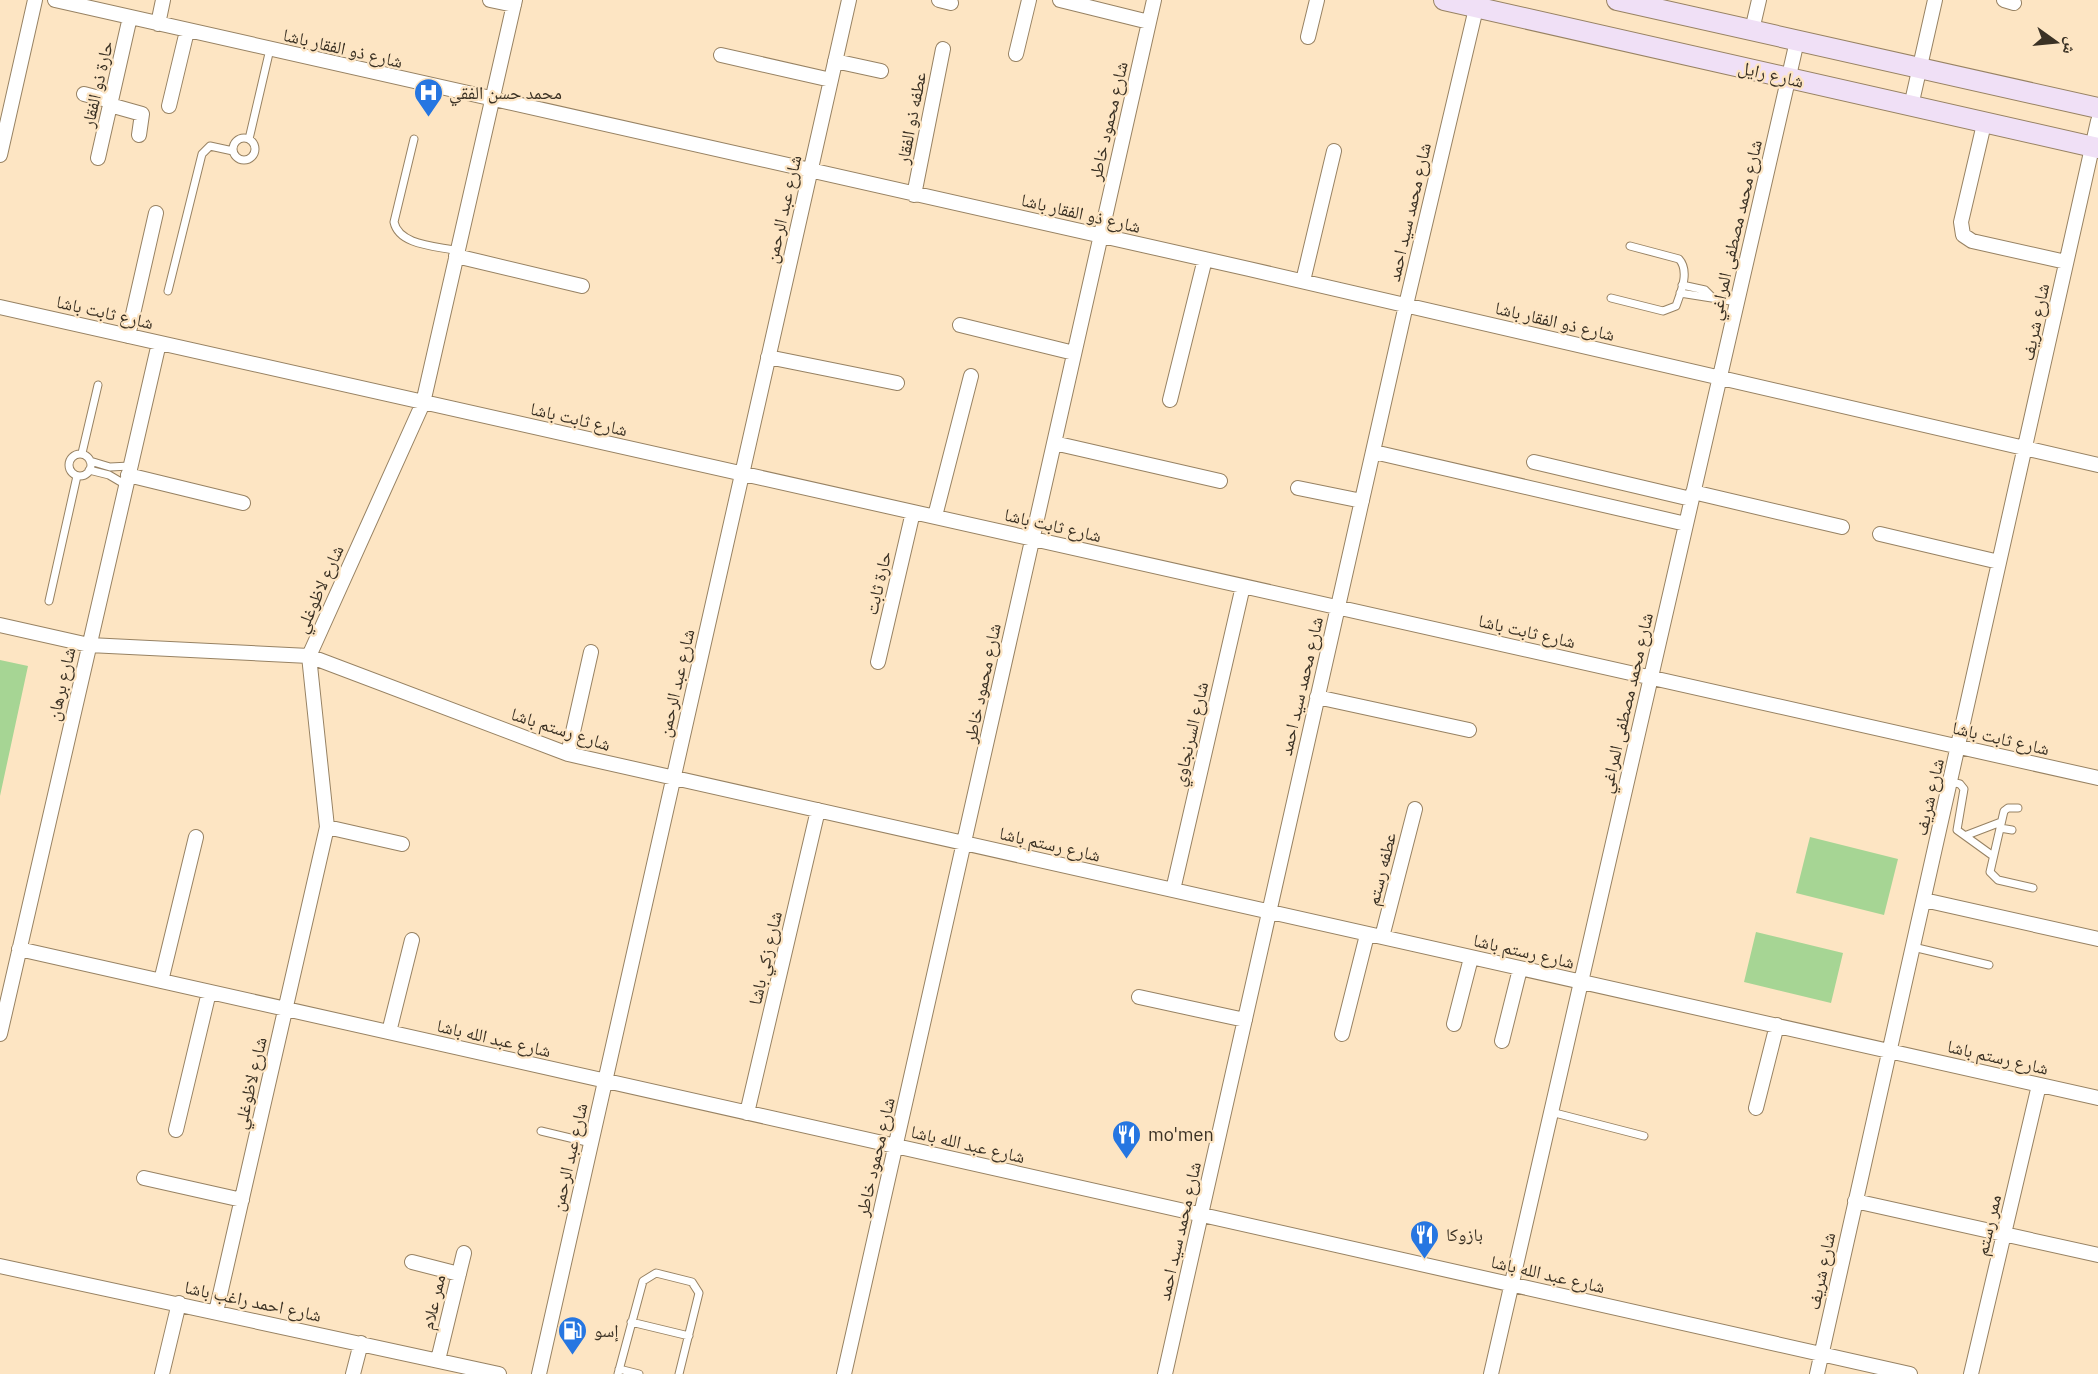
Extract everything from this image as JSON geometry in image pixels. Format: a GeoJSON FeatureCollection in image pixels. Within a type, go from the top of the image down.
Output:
{"type":"FeatureCollection","features":[{"type":"Feature","properties":{"kind":"street"},"geometry":{"type":"LineString","coordinates":[[0,155],[35,0]]}},
{"type":"Feature","properties":{"kind":"street","name":"شارع ذو الفقار باشا"},"geometry":{"type":"LineString","coordinates":[[55,0],[810,172],[1303,281],[2024,450],[2098,465]]}},
{"type":"Feature","properties":{"kind":"street"},"geometry":{"type":"LineString","coordinates":[[158,24],[163,0]]}},
{"type":"Feature","properties":{"kind":"street"},"geometry":{"type":"LineString","coordinates":[[490,0],[514,3]]}},
{"type":"Feature","properties":{"kind":"street","name":"شارع عبد الرحمن"},"geometry":{"type":"LineString","coordinates":[[539,1374],[849,0]]}},
{"type":"Feature","properties":{"kind":"street"},"geometry":{"type":"LineString","coordinates":[[1016,54],[1029,0]]}},
{"type":"Feature","properties":{"kind":"street"},"geometry":{"type":"LineString","coordinates":[[1060,0],[1149,22]]}},
{"type":"Feature","properties":{"kind":"street","name":"شارع محمود خاطر"},"geometry":{"type":"LineString","coordinates":[[844,1374],[1154,0]]}},
{"type":"Feature","properties":{"kind":"street"},"geometry":{"type":"LineString","coordinates":[[1308,37],[1317,0]]}},
{"type":"Feature","properties":{"kind":"street","name":"شارع رايل"},"geometry":{"type":"LineString","coordinates":[[1444,0],[1477,4],[1984,124],[2095,148]]}},
{"type":"Feature","properties":{"kind":"street"},"geometry":{"type":"LineString","coordinates":[[1617,0],[2098,108]]}},
{"type":"Feature","properties":{"kind":"street"},"geometry":{"type":"LineString","coordinates":[[1752,30],[1759,0]]}},
{"type":"Feature","properties":{"kind":"street"},"geometry":{"type":"LineString","coordinates":[[1911,106],[1935,0]]}},
{"type":"Feature","properties":{"kind":"street","name":"شارع لاظوغلي"},"geometry":{"type":"LineString","coordinates":[[216,1312],[327,827],[309,656],[423,403],[514,3]]}},
{"type":"Feature","properties":{"kind":"street","name":"شارع محمد سيد احمد"},"geometry":{"type":"LineString","coordinates":[[1165,1374],[1406,305],[1477,4]]}},
{"type":"Feature","properties":{"kind":"street","name":"حارة ذو الفقار"},"geometry":{"type":"LineString","coordinates":[[98,158],[130,17]]}},
{"type":"Feature","properties":{"kind":"street"},"geometry":{"type":"LineString","coordinates":[[170,106],[187,31]]}},
{"type":"Feature","properties":{"kind":"street","name":"شارع محمد مصطفى المراغي"},"geometry":{"type":"LineString","coordinates":[[1491,1374],[1797,41]]}},
{"type":"Feature","properties":{"kind":"street","name":"عطفه ذو الفقار"},"geometry":{"type":"LineString","coordinates":[[914,195],[944,49]]}},
{"type":"Feature","properties":{"kind":"street"},"geometry":{"type":"LineString","coordinates":[[721,55],[831,80]]}},
{"type":"Feature","properties":{"kind":"street"},"geometry":{"type":"LineString","coordinates":[[835,61],[881,71]]}},
{"type":"Feature","properties":{"kind":"street"},"geometry":{"type":"LineString","coordinates":[[84,94],[142,114],[139,135]]}},
{"type":"Feature","properties":{"kind":"street","name":"شارع شريف"},"geometry":{"type":"LineString","coordinates":[[1817,1374],[2066,262],[2095,148],[2098,121]]}},
{"type":"Feature","properties":{"kind":"street"},"geometry":{"type":"LineString","coordinates":[[1984,124],[1961,222],[1963,235],[1972,241],[2066,262]]}},
{"type":"Feature","properties":{"kind":"street"},"geometry":{"type":"LineString","coordinates":[[1303,281],[1334,151]]}},
{"type":"Feature","properties":{"kind":"street"},"geometry":{"type":"LineString","coordinates":[[128,336],[156,213]]}},
{"type":"Feature","properties":{"kind":"street"},"geometry":{"type":"LineString","coordinates":[[457,254],[582,286]]}},
{"type":"Feature","properties":{"kind":"street"},"geometry":{"type":"LineString","coordinates":[[1170,400],[1204,260]]}},
{"type":"Feature","properties":{"kind":"street","name":"شارع ثابت باشا"},"geometry":{"type":"LineString","coordinates":[[0,307],[2098,778]]}},
{"type":"Feature","properties":{"kind":"street"},"geometry":{"type":"LineString","coordinates":[[960,325],[1074,353]]}},
{"type":"Feature","properties":{"kind":"street","name":"شارع برهان"},"geometry":{"type":"LineString","coordinates":[[0,1034],[159,343]]}},
{"type":"Feature","properties":{"kind":"street"},"geometry":{"type":"LineString","coordinates":[[768,357],[897,383]]}},
{"type":"Feature","properties":{"kind":"street"},"geometry":{"type":"LineString","coordinates":[[935,516],[971,376]]}},
{"type":"Feature","properties":{"kind":"street"},"geometry":{"type":"LineString","coordinates":[[1054,443],[1220,481]]}},
{"type":"Feature","properties":{"kind":"street"},"geometry":{"type":"LineString","coordinates":[[1374,452],[1686,524]]}},
{"type":"Feature","properties":{"kind":"street"},"geometry":{"type":"LineString","coordinates":[[1534,462],[1842,527]]}},
{"type":"Feature","properties":{"kind":"street"},"geometry":{"type":"LineString","coordinates":[[128,475],[243,504]]}},
{"type":"Feature","properties":{"kind":"street"},"geometry":{"type":"LineString","coordinates":[[1298,488],[1362,501]]}},
{"type":"Feature","properties":{"kind":"street","name":"حارة ثابت"},"geometry":{"type":"LineString","coordinates":[[878,662],[913,512]]}},
{"type":"Feature","properties":{"kind":"street"},"geometry":{"type":"LineString","coordinates":[[1880,534],[1999,562]]}},
{"type":"Feature","properties":{"kind":"street","name":"شارع السرنجاوي"},"geometry":{"type":"LineString","coordinates":[[1173,890],[1243,586]]}},
{"type":"Feature","properties":{"kind":"street","name":"شارع رستم باشا"},"geometry":{"type":"LineString","coordinates":[[0,625],[88,645],[309,656],[568,754],[2098,1098]]}},
{"type":"Feature","properties":{"kind":"street"},"geometry":{"type":"LineString","coordinates":[[568,754],[591,652]]}},
{"type":"Feature","properties":{"kind":"street"},"geometry":{"type":"LineString","coordinates":[[1317,697],[1469,730]]}},
{"type":"Feature","properties":{"kind":"street","name":"عطفه رستم"},"geometry":{"type":"LineString","coordinates":[[1382,937],[1415,809]]}},
{"type":"Feature","properties":{"kind":"street","name":"شارع زكي باشا"},"geometry":{"type":"LineString","coordinates":[[747,1113],[818,810]]}},
{"type":"Feature","properties":{"kind":"street"},"geometry":{"type":"LineString","coordinates":[[327,827],[402,844]]}},
{"type":"Feature","properties":{"kind":"street"},"geometry":{"type":"LineString","coordinates":[[160,981],[196,837]]}},
{"type":"Feature","properties":{"kind":"street"},"geometry":{"type":"LineString","coordinates":[[1924,900],[2098,939]]}},
{"type":"Feature","properties":{"kind":"street"},"geometry":{"type":"LineString","coordinates":[[1342,1034],[1367,935]]}},
{"type":"Feature","properties":{"kind":"street"},"geometry":{"type":"LineString","coordinates":[[389,1032],[412,940]]}},
{"type":"Feature","properties":{"kind":"street","name":"شارع عبد الله باشا"},"geometry":{"type":"LineString","coordinates":[[19,949],[1910,1374]]}},
{"type":"Feature","properties":{"kind":"street"},"geometry":{"type":"LineString","coordinates":[[1454,1024],[1471,958]]}},
{"type":"Feature","properties":{"kind":"street"},"geometry":{"type":"LineString","coordinates":[[1502,1041],[1520,969]]}},
{"type":"Feature","properties":{"kind":"street"},"geometry":{"type":"LineString","coordinates":[[176,1130],[209,992]]}},
{"type":"Feature","properties":{"kind":"street"},"geometry":{"type":"LineString","coordinates":[[1139,997],[1245,1020]]}},
{"type":"Feature","properties":{"kind":"street"},"geometry":{"type":"LineString","coordinates":[[1756,1108],[1777,1025]]}},
{"type":"Feature","properties":{"kind":"street","name":"ممر رستم"},"geometry":{"type":"LineString","coordinates":[[1971,1374],[2039,1085]]}},
{"type":"Feature","properties":{"kind":"street"},"geometry":{"type":"LineString","coordinates":[[144,1178],[242,1200]]}},
{"type":"Feature","properties":{"kind":"street"},"geometry":{"type":"LineString","coordinates":[[1855,1201],[2098,1256]]}},
{"type":"Feature","properties":{"kind":"street","name":"ممر علام"},"geometry":{"type":"LineString","coordinates":[[438,1360],[464,1253]]}},
{"type":"Feature","properties":{"kind":"street"},"geometry":{"type":"LineString","coordinates":[[412,1262],[459,1274]]}},
{"type":"Feature","properties":{"kind":"street","name":"شارع احمد راغب باشا"},"geometry":{"type":"LineString","coordinates":[[0,1266],[499,1374]]}},
{"type":"Feature","properties":{"kind":"street"},"geometry":{"type":"LineString","coordinates":[[162,1374],[179,1303]]}},
{"type":"Feature","properties":{"kind":"street"},"geometry":{"type":"LineString","coordinates":[[353,1374],[360,1343]]}},
{"type":"Feature","properties":{"kind":"lane"},"geometry":{"type":"LineString","coordinates":[[249,139],[270,49]]}},
{"type":"Feature","properties":{"kind":"lane"},"geometry":{"type":"LineString","coordinates":[[233,151],[236,142],[249,139]]}},
{"type":"Feature","properties":{"kind":"lane"},"geometry":{"type":"LineString","coordinates":[[168,291],[202,154],[210,146],[233,151],[239,160],[244,161],[253,157],[255,147],[249,139]]}},
{"type":"Feature","properties":{"kind":"lane"},"geometry":{"type":"LineString","coordinates":[[414,139],[394,222],[395,230],[407,239],[457,254]]}},
{"type":"Feature","properties":{"kind":"lane"},"geometry":{"type":"LineString","coordinates":[[1611,298],[1663,310],[1676,306],[1685,271],[1679,259],[1630,246]]}},
{"type":"Feature","properties":{"kind":"lane"},"geometry":{"type":"LineString","coordinates":[[1682,285],[1705,290],[1711,296]]}},
{"type":"Feature","properties":{"kind":"lane"},"geometry":{"type":"LineString","coordinates":[[1680,293],[1703,298],[1711,296],[1737,302]]}},
{"type":"Feature","properties":{"kind":"lane"},"geometry":{"type":"LineString","coordinates":[[82,453],[98,385]]}},
{"type":"Feature","properties":{"kind":"lane"},"geometry":{"type":"LineString","coordinates":[[82,453],[90,461],[128,475]]}},
{"type":"Feature","properties":{"kind":"lane"},"geometry":{"type":"LineString","coordinates":[[77,476],[73,474],[68,465],[72,456],[82,453]]}},
{"type":"Feature","properties":{"kind":"lane"},"geometry":{"type":"LineString","coordinates":[[89,470],[90,461]]}},
{"type":"Feature","properties":{"kind":"lane"},"geometry":{"type":"LineString","coordinates":[[77,476],[89,470],[109,475],[128,475]]}},
{"type":"Feature","properties":{"kind":"lane"},"geometry":{"type":"LineString","coordinates":[[49,601],[77,476]]}},
{"type":"Feature","properties":{"kind":"lane"},"geometry":{"type":"LineString","coordinates":[[1951,782],[1960,784],[1964,789],[1956,827],[1993,856]]}},
{"type":"Feature","properties":{"kind":"lane"},"geometry":{"type":"LineString","coordinates":[[2018,808],[2008,808],[2000,825],[1990,872],[1993,877],[2033,888]]}},
{"type":"Feature","properties":{"kind":"lane"},"geometry":{"type":"LineString","coordinates":[[1967,835],[2000,825],[2012,830]]}},
{"type":"Feature","properties":{"kind":"lane"},"geometry":{"type":"LineString","coordinates":[[1913,947],[1989,965]]}},
{"type":"Feature","properties":{"kind":"lane"},"geometry":{"type":"LineString","coordinates":[[1551,1112],[1644,1136]]}},
{"type":"Feature","properties":{"kind":"lane"},"geometry":{"type":"LineString","coordinates":[[541,1131],[591,1143]]}},
{"type":"Feature","properties":{"kind":"lane"},"geometry":{"type":"LineString","coordinates":[[639,1374],[619,1372],[640,1288],[649,1276],[656,1273],[692,1282],[699,1293],[679,1374]]}},
{"type":"Feature","properties":{"kind":"lane"},"geometry":{"type":"LineString","coordinates":[[632,1322],[689,1336]]}},
{"type":"Feature","properties":{"kind":"green space"},"geometry":{"type":"Polygon","coordinates":[[[0,660],[28,666],[0,796],[0,660]]]}},
{"type":"Feature","properties":{"kind":"green space"},"geometry":{"type":"Polygon","coordinates":[[[1810,837],[1898,859],[1884,915],[1796,893],[1810,837]]]}},
{"type":"Feature","properties":{"kind":"green space"},"geometry":{"type":"Polygon","coordinates":[[[1756,932],[1843,953],[1831,1003],[1744,982],[1756,932]]]}},
{"type":"Feature","properties":{"kind":"place","name":"محمد حسن الفقي"},"geometry":{"type":"Point","coordinates":[428,118]}},
{"type":"Feature","properties":{"kind":"place","name":"mo'men"},"geometry":{"type":"Point","coordinates":[1127,1160]}},
{"type":"Feature","properties":{"kind":"place","name":"بازوكا"},"geometry":{"type":"Point","coordinates":[1425,1260]}},
{"type":"Feature","properties":{"kind":"place","name":"إسو"},"geometry":{"type":"Point","coordinates":[573,1356]}}]}
